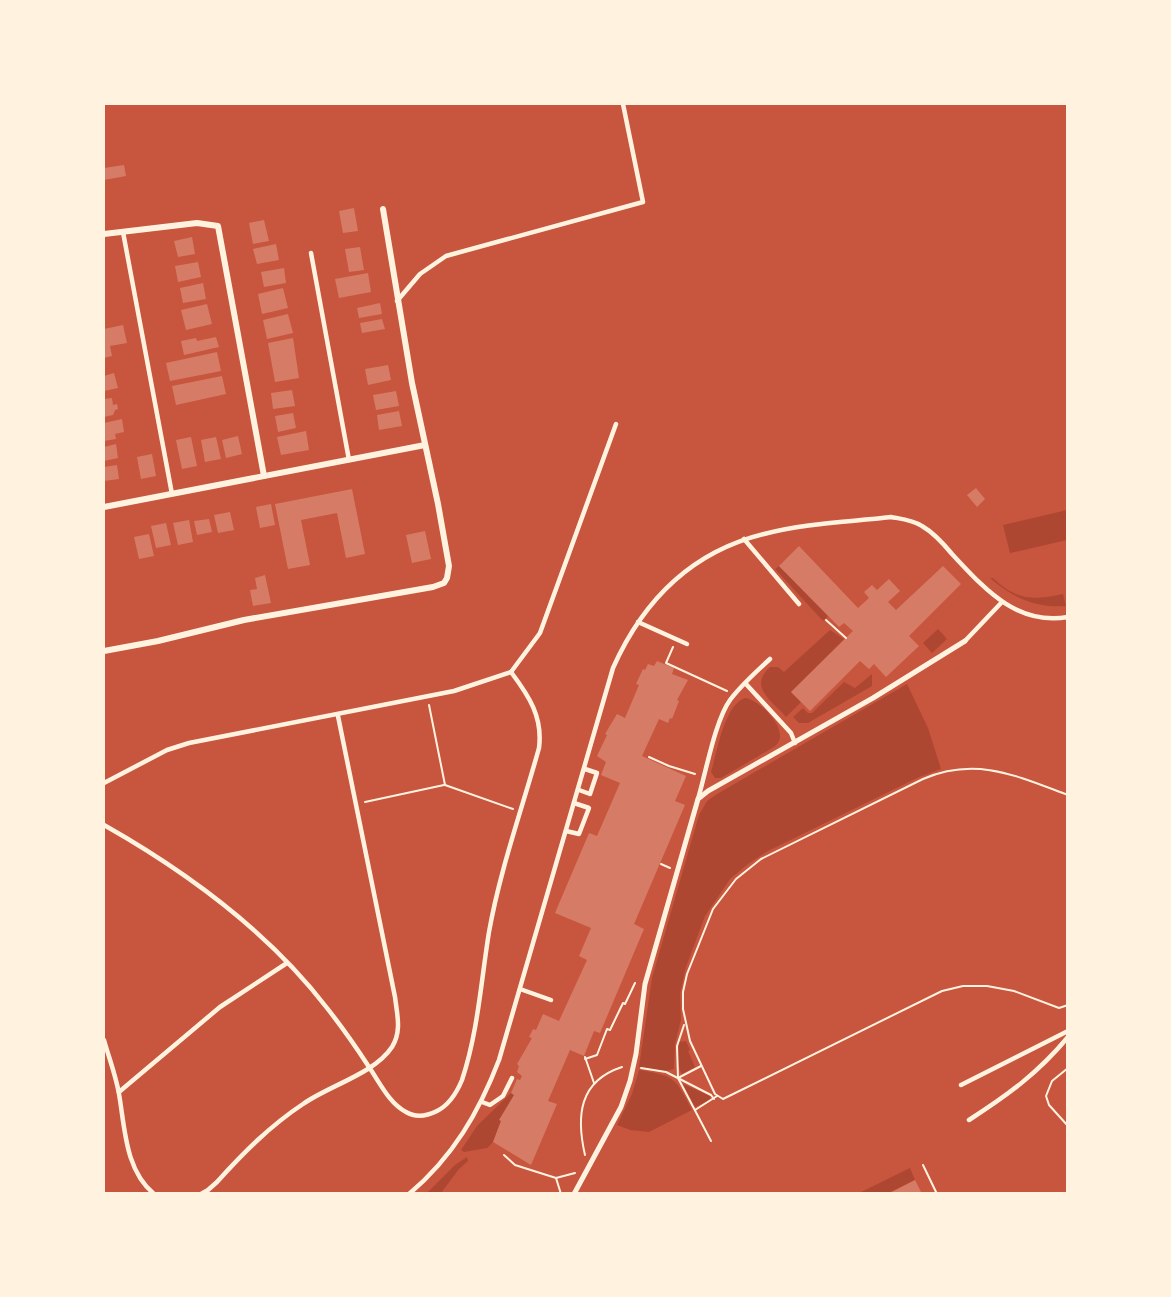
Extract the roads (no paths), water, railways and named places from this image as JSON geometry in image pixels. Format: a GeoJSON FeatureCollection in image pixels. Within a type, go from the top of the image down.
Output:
{"type":"FeatureCollection","features":[{"type":"Feature","properties":{"kind":"street"},"geometry":{"type":"LineString","coordinates":[[104,651],[158,641],[243,620],[444,583],[449,566],[397,301],[383,208]]}},
{"type":"Feature","properties":{"kind":"street"},"geometry":{"type":"LineString","coordinates":[[104,234],[197,224],[218,226],[264,476]]}},
{"type":"Feature","properties":{"kind":"street"},"geometry":{"type":"LineString","coordinates":[[104,507],[425,445]]}},
{"type":"Feature","properties":{"kind":"street"},"geometry":{"type":"LineString","coordinates":[[574,1194],[621,1107],[630,1081],[636,1054],[645,984],[698,799],[873,698],[965,641]]}},
{"type":"Feature","properties":{"kind":"lane"},"geometry":{"type":"LineString","coordinates":[[397,301],[420,274],[446,256],[644,202],[623,104]]}},
{"type":"Feature","properties":{"kind":"lane"},"geometry":{"type":"LineString","coordinates":[[123,232],[172,494]]}},
{"type":"Feature","properties":{"kind":"lane"},"geometry":{"type":"LineString","coordinates":[[311,253],[349,460]]}},
{"type":"Feature","properties":{"kind":"lane"},"geometry":{"type":"LineString","coordinates":[[104,783],[167,750],[189,743],[338,716],[468,688],[511,672],[540,633],[616,424]]}},
{"type":"Feature","properties":{"kind":"lane"},"geometry":{"type":"LineString","coordinates":[[409,1194],[451,1150],[471,1123],[482,1102],[499,1060],[613,668],[624,643],[660,593],[687,570],[744,539],[785,530],[891,518],[905,519],[920,524],[933,534],[972,575],[1011,608],[1028,615],[1049,618],[1068,617]]}},
{"type":"Feature","properties":{"kind":"lane"},"geometry":{"type":"LineString","coordinates":[[744,539],[798,604]]}},
{"type":"Feature","properties":{"kind":"lane"},"geometry":{"type":"LineString","coordinates":[[965,641],[1002,602]]}},
{"type":"Feature","properties":{"kind":"lane"},"geometry":{"type":"LineString","coordinates":[[638,622],[687,644]]}},
{"type":"Feature","properties":{"kind":"lane"},"geometry":{"type":"LineString","coordinates":[[698,799],[724,711],[732,697],[770,659]]}},
{"type":"Feature","properties":{"kind":"lane"},"geometry":{"type":"LineString","coordinates":[[104,825],[200,886],[224,904],[287,963],[327,1008],[389,1098],[407,1113],[419,1116],[438,1110],[456,1093],[462,1080],[476,1026],[489,932],[539,748],[541,734],[535,708],[511,672]]}},
{"type":"Feature","properties":{"kind":"lane"},"geometry":{"type":"LineString","coordinates":[[746,684],[790,733],[795,743]]}},
{"type":"Feature","properties":{"kind":"lane"},"geometry":{"type":"LineString","coordinates":[[201,1194],[217,1182],[268,1128],[304,1102],[370,1068],[392,1046],[398,1034],[398,1020],[338,716]]}},
{"type":"Feature","properties":{"kind":"lane"},"geometry":{"type":"LineString","coordinates":[[579,790],[590,794],[597,773],[585,769]]}},
{"type":"Feature","properties":{"kind":"lane"},"geometry":{"type":"LineString","coordinates":[[566,831],[579,834],[589,808],[574,803]]}},
{"type":"Feature","properties":{"kind":"lane"},"geometry":{"type":"LineString","coordinates":[[119,1092],[220,1007],[287,963]]}},
{"type":"Feature","properties":{"kind":"lane"},"geometry":{"type":"LineString","coordinates":[[520,989],[551,1000]]}},
{"type":"Feature","properties":{"kind":"lane"},"geometry":{"type":"LineString","coordinates":[[961,1085],[1068,1031]]}},
{"type":"Feature","properties":{"kind":"lane"},"geometry":{"type":"LineString","coordinates":[[969,1120],[1011,1093],[1053,1055],[1068,1037]]}},
{"type":"Feature","properties":{"kind":"lane"},"geometry":{"type":"LineString","coordinates":[[104,1040],[119,1092],[133,1166],[142,1182],[154,1194]]}},
{"type":"Feature","properties":{"kind":"lane"},"geometry":{"type":"LineString","coordinates":[[482,1102],[490,1105],[502,1098],[512,1078]]}}]}
